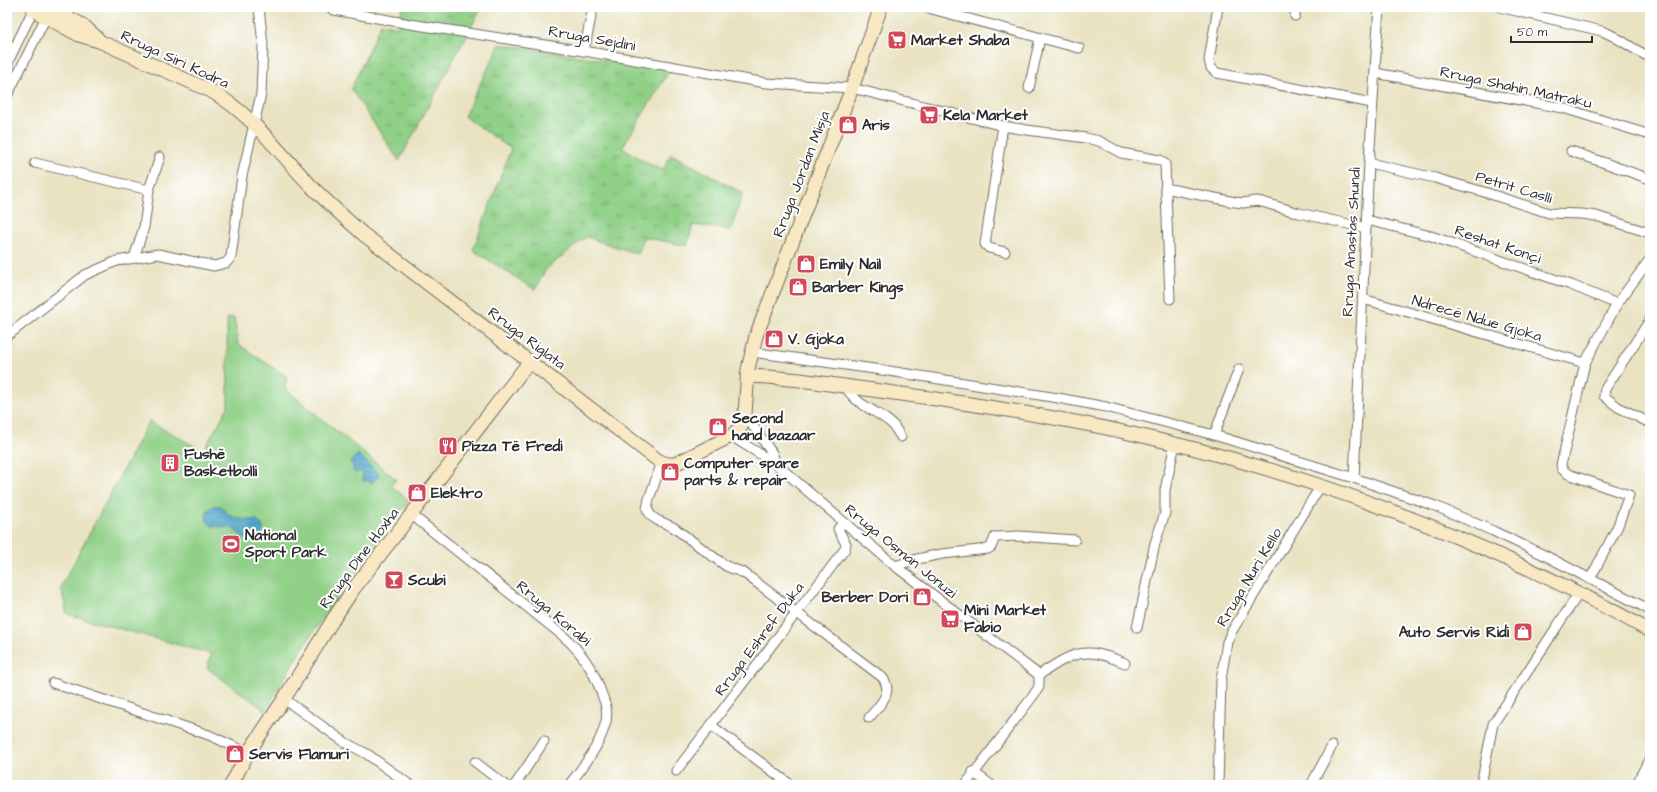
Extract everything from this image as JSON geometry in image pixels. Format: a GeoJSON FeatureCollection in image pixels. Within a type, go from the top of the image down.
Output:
{"type":"FeatureCollection","features":[{"type":"Feature","properties":{"kind":"street"},"geometry":{"type":"LineString","coordinates":[[7,336],[85,275],[117,261],[158,254],[214,266],[226,263],[231,257],[242,176],[261,94],[263,45],[259,7]]}},
{"type":"Feature","properties":{"kind":"street","name":"Rruga Sejdini"},"geometry":{"type":"LineString","coordinates":[[329,7],[334,10],[410,24],[584,50],[766,83],[852,88],[1003,126],[1086,138],[1099,141],[1121,153],[1164,162],[1165,188]]}},
{"type":"Feature","properties":{"kind":"street"},"geometry":{"type":"LineString","coordinates":[[584,50],[593,7]]}},
{"type":"Feature","properties":{"kind":"street","name":"Rruga Jordan Misja"},"geometry":{"type":"LineString","coordinates":[[752,352],[756,336],[852,88],[881,7]]}},
{"type":"Feature","properties":{"kind":"street"},"geometry":{"type":"LineString","coordinates":[[924,7],[1079,48]]}},
{"type":"Feature","properties":{"kind":"street"},"geometry":{"type":"LineString","coordinates":[[1218,7],[1210,60],[1211,68],[1217,72],[1372,103]]}},
{"type":"Feature","properties":{"kind":"street","name":"Rruga Anastas Shundi"},"geometry":{"type":"LineString","coordinates":[[1354,478],[1372,103],[1379,7]]}},
{"type":"Feature","properties":{"kind":"street"},"geometry":{"type":"LineString","coordinates":[[1498,7],[1612,34],[1632,48],[1650,57]]}},
{"type":"Feature","properties":{"kind":"street"},"geometry":{"type":"LineString","coordinates":[[7,64],[34,9]]}},
{"type":"Feature","properties":{"kind":"street","name":"Rruga Siri Kodra"},"geometry":{"type":"LineString","coordinates":[[34,9],[49,10],[80,35],[99,41],[211,91],[226,100],[254,123]]}},
{"type":"Feature","properties":{"kind":"street"},"geometry":{"type":"LineString","coordinates":[[7,96],[49,10]]}},
{"type":"Feature","properties":{"kind":"street"},"geometry":{"type":"LineString","coordinates":[[1029,88],[1040,38]]}},
{"type":"Feature","properties":{"kind":"street","name":"Rruga Shahin Matraku"},"geometry":{"type":"LineString","coordinates":[[1375,73],[1549,105],[1593,116],[1626,129],[1650,135]]}},
{"type":"Feature","properties":{"kind":"street","name":"Rruga Riglata"},"geometry":{"type":"LineString","coordinates":[[254,123],[314,189],[336,211],[363,234],[662,462]]}},
{"type":"Feature","properties":{"kind":"street"},"geometry":{"type":"LineString","coordinates":[[1003,126],[985,244],[989,248],[1005,252]]}},
{"type":"Feature","properties":{"kind":"street"},"geometry":{"type":"LineString","coordinates":[[1571,151],[1650,180]]}},
{"type":"Feature","properties":{"kind":"street"},"geometry":{"type":"LineString","coordinates":[[134,258],[144,227],[149,190],[160,157]]}},
{"type":"Feature","properties":{"kind":"street"},"geometry":{"type":"LineString","coordinates":[[36,163],[149,190]]}},
{"type":"Feature","properties":{"kind":"street","name":"Petrit Caslli"},"geometry":{"type":"LineString","coordinates":[[1369,163],[1456,184],[1549,213],[1596,216],[1650,233]]}},
{"type":"Feature","properties":{"kind":"street"},"geometry":{"type":"LineString","coordinates":[[1165,188],[1170,299]]}},
{"type":"Feature","properties":{"kind":"street","name":"Reshat Konçi"},"geometry":{"type":"LineString","coordinates":[[1165,188],[1235,202],[1262,202],[1300,213],[1431,236],[1571,284],[1617,304]]}},
{"type":"Feature","properties":{"kind":"street"},"geometry":{"type":"LineString","coordinates":[[1590,579],[1617,528],[1629,495],[1568,474],[1562,469],[1561,465],[1585,363],[1617,304],[1650,259]]}},
{"type":"Feature","properties":{"kind":"street","name":"Ndrecë Ndue Gjoka"},"geometry":{"type":"LineString","coordinates":[[1362,299],[1585,363]]}},
{"type":"Feature","properties":{"kind":"street"},"geometry":{"type":"LineString","coordinates":[[1650,320],[1617,370],[1606,389],[1604,396],[1618,407],[1650,423]]}},
{"type":"Feature","properties":{"kind":"street"},"geometry":{"type":"LineString","coordinates":[[869,718],[888,692],[886,681],[882,677],[744,573],[726,566],[673,527],[651,516],[647,509],[662,462],[675,464],[731,436],[741,427],[745,414],[747,376],[752,352],[904,373],[1058,398],[1114,409],[1214,435],[1354,478],[1429,504],[1479,525],[1650,610]]}},
{"type":"Feature","properties":{"kind":"street","name":"Rruga Dine Hoxha"},"geometry":{"type":"LineString","coordinates":[[231,785],[248,753],[352,591],[530,361]]}},
{"type":"Feature","properties":{"kind":"street"},"geometry":{"type":"LineString","coordinates":[[1214,435],[1239,369]]}},
{"type":"Feature","properties":{"kind":"street"},"geometry":{"type":"LineString","coordinates":[[747,376],[768,376],[1062,420],[1175,444],[1264,468],[1321,485],[1406,516],[1467,541],[1533,570],[1650,631]]}},
{"type":"Feature","properties":{"kind":"street"},"geometry":{"type":"LineString","coordinates":[[846,387],[858,402],[894,426],[901,437]]}},
{"type":"Feature","properties":{"kind":"street","name":"Rruga Osman Jonuzi"},"geometry":{"type":"LineString","coordinates":[[745,414],[772,453],[776,464]]}},
{"type":"Feature","properties":{"kind":"street","name":"Rruga Osman Jonuzi"},"geometry":{"type":"LineString","coordinates":[[731,436],[776,464],[895,566],[1038,675]]}},
{"type":"Feature","properties":{"kind":"street"},"geometry":{"type":"LineString","coordinates":[[1137,628],[1155,543],[1165,514],[1166,484],[1175,444]]}},
{"type":"Feature","properties":{"kind":"street","name":"Rruga Nuri Kello"},"geometry":{"type":"LineString","coordinates":[[1218,785],[1221,680],[1227,642],[1232,631],[1321,485]]}},
{"type":"Feature","properties":{"kind":"street","name":"Rruga Korabi"},"geometry":{"type":"LineString","coordinates":[[412,515],[574,644],[590,665],[606,704],[606,724],[590,757],[569,785]]}},
{"type":"Feature","properties":{"kind":"street","name":"Rruga Eshref Duka"},"geometry":{"type":"LineString","coordinates":[[676,771],[712,726],[845,549],[846,544],[838,529],[843,522]]}},
{"type":"Feature","properties":{"kind":"street"},"geometry":{"type":"LineString","coordinates":[[895,566],[917,559],[942,554],[988,549],[991,547],[995,537],[1019,536],[1075,540]]}},
{"type":"Feature","properties":{"kind":"street"},"geometry":{"type":"LineString","coordinates":[[1481,785],[1493,724],[1579,593]]}},
{"type":"Feature","properties":{"kind":"street"},"geometry":{"type":"LineString","coordinates":[[965,785],[1024,710],[1039,686],[1038,675],[1071,656],[1083,652],[1107,656],[1125,663]]}},
{"type":"Feature","properties":{"kind":"street"},"geometry":{"type":"LineString","coordinates":[[53,683],[209,736],[248,753]]}},
{"type":"Feature","properties":{"kind":"street"},"geometry":{"type":"LineString","coordinates":[[284,699],[346,743],[367,754],[410,785]]}},
{"type":"Feature","properties":{"kind":"street"},"geometry":{"type":"LineString","coordinates":[[712,726],[792,785]]}},
{"type":"Feature","properties":{"kind":"street"},"geometry":{"type":"LineString","coordinates":[[515,785],[544,741]]}},
{"type":"Feature","properties":{"kind":"street"},"geometry":{"type":"LineString","coordinates":[[1311,785],[1332,746]]}},
{"type":"Feature","properties":{"kind":"street"},"geometry":{"type":"LineString","coordinates":[[1638,785],[1641,775],[1650,758]]}},
{"type":"Feature","properties":{"kind":"street"},"geometry":{"type":"LineString","coordinates":[[475,762],[505,785]]}},
{"type":"Feature","properties":{"kind":"street"},"geometry":{"type":"LineString","coordinates":[[974,772],[991,785]]}},
{"type":"Feature","properties":{"kind":"green space"},"geometry":{"type":"Polygon","coordinates":[[[402,7],[482,7],[399,161],[351,89],[381,23],[399,27],[402,7]]]}},
{"type":"Feature","properties":{"kind":"green space"},"geometry":{"type":"Polygon","coordinates":[[[500,44],[670,70],[622,148],[647,163],[663,170],[671,154],[743,193],[731,230],[693,225],[687,246],[644,237],[638,254],[586,237],[546,269],[535,290],[473,250],[511,149],[464,116],[500,44]]]}},
{"type":"Feature","properties":{"kind":"green space","name":"National Sport Park"},"geometry":{"type":"Polygon","coordinates":[[[234,318],[238,344],[287,377],[285,389],[396,479],[391,486],[409,500],[326,613],[293,663],[266,711],[207,668],[211,654],[67,614],[61,587],[149,421],[203,451],[228,407],[227,319],[234,318]]]}},
{"type":"Feature","properties":{"kind":"water"},"geometry":{"type":"Polygon","coordinates":[[[358,454],[380,475],[372,483],[369,481],[363,481],[363,473],[361,471],[356,473],[353,471],[353,465],[350,462],[358,454]]]}},
{"type":"Feature","properties":{"kind":"water"},"geometry":{"type":"Polygon","coordinates":[[[214,506],[221,506],[228,514],[237,519],[257,520],[262,525],[263,529],[261,536],[255,541],[248,541],[232,528],[212,526],[207,521],[206,516],[208,510],[214,506]]]}},
{"type":"Feature","properties":{"kind":"place","name":"Market Shaba"},"geometry":{"type":"Point","coordinates":[897,40]}},
{"type":"Feature","properties":{"kind":"place","name":"Kela Market"},"geometry":{"type":"Point","coordinates":[929,115]}},
{"type":"Feature","properties":{"kind":"place","name":"Aris"},"geometry":{"type":"Point","coordinates":[848,125]}},
{"type":"Feature","properties":{"kind":"place","name":"Emily Nail"},"geometry":{"type":"Point","coordinates":[806,264]}},
{"type":"Feature","properties":{"kind":"place","name":"Barber Kings"},"geometry":{"type":"Point","coordinates":[798,287]}},
{"type":"Feature","properties":{"kind":"place","name":"V. Gjoka"},"geometry":{"type":"Point","coordinates":[774,339]}},
{"type":"Feature","properties":{"kind":"place","name":"Second hand bazaar"},"geometry":{"type":"Point","coordinates":[718,427]}},
{"type":"Feature","properties":{"kind":"place","name":"Pizza Të Fredi"},"geometry":{"type":"Point","coordinates":[448,446]}},
{"type":"Feature","properties":{"kind":"place","name":"Fushë Basketbolli"},"geometry":{"type":"Point","coordinates":[170,463]}},
{"type":"Feature","properties":{"kind":"place","name":"Computer spare parts & repair"},"geometry":{"type":"Point","coordinates":[670,472]}},
{"type":"Feature","properties":{"kind":"place","name":"Elektro"},"geometry":{"type":"Point","coordinates":[417,493]}},
{"type":"Feature","properties":{"kind":"place","name":"National Sport Park"},"geometry":{"type":"Point","coordinates":[231,544]}},
{"type":"Feature","properties":{"kind":"place","name":"Scubi"},"geometry":{"type":"Point","coordinates":[394,580]}},
{"type":"Feature","properties":{"kind":"place","name":"Berber Dori"},"geometry":{"type":"Point","coordinates":[922,597]}},
{"type":"Feature","properties":{"kind":"place","name":"Mini Market Fabio"},"geometry":{"type":"Point","coordinates":[950,619]}},
{"type":"Feature","properties":{"kind":"place","name":"Auto Servis Ridi"},"geometry":{"type":"Point","coordinates":[1523,632]}},
{"type":"Feature","properties":{"kind":"place","name":"Servis Flamuri"},"geometry":{"type":"Point","coordinates":[235,754]}}]}
